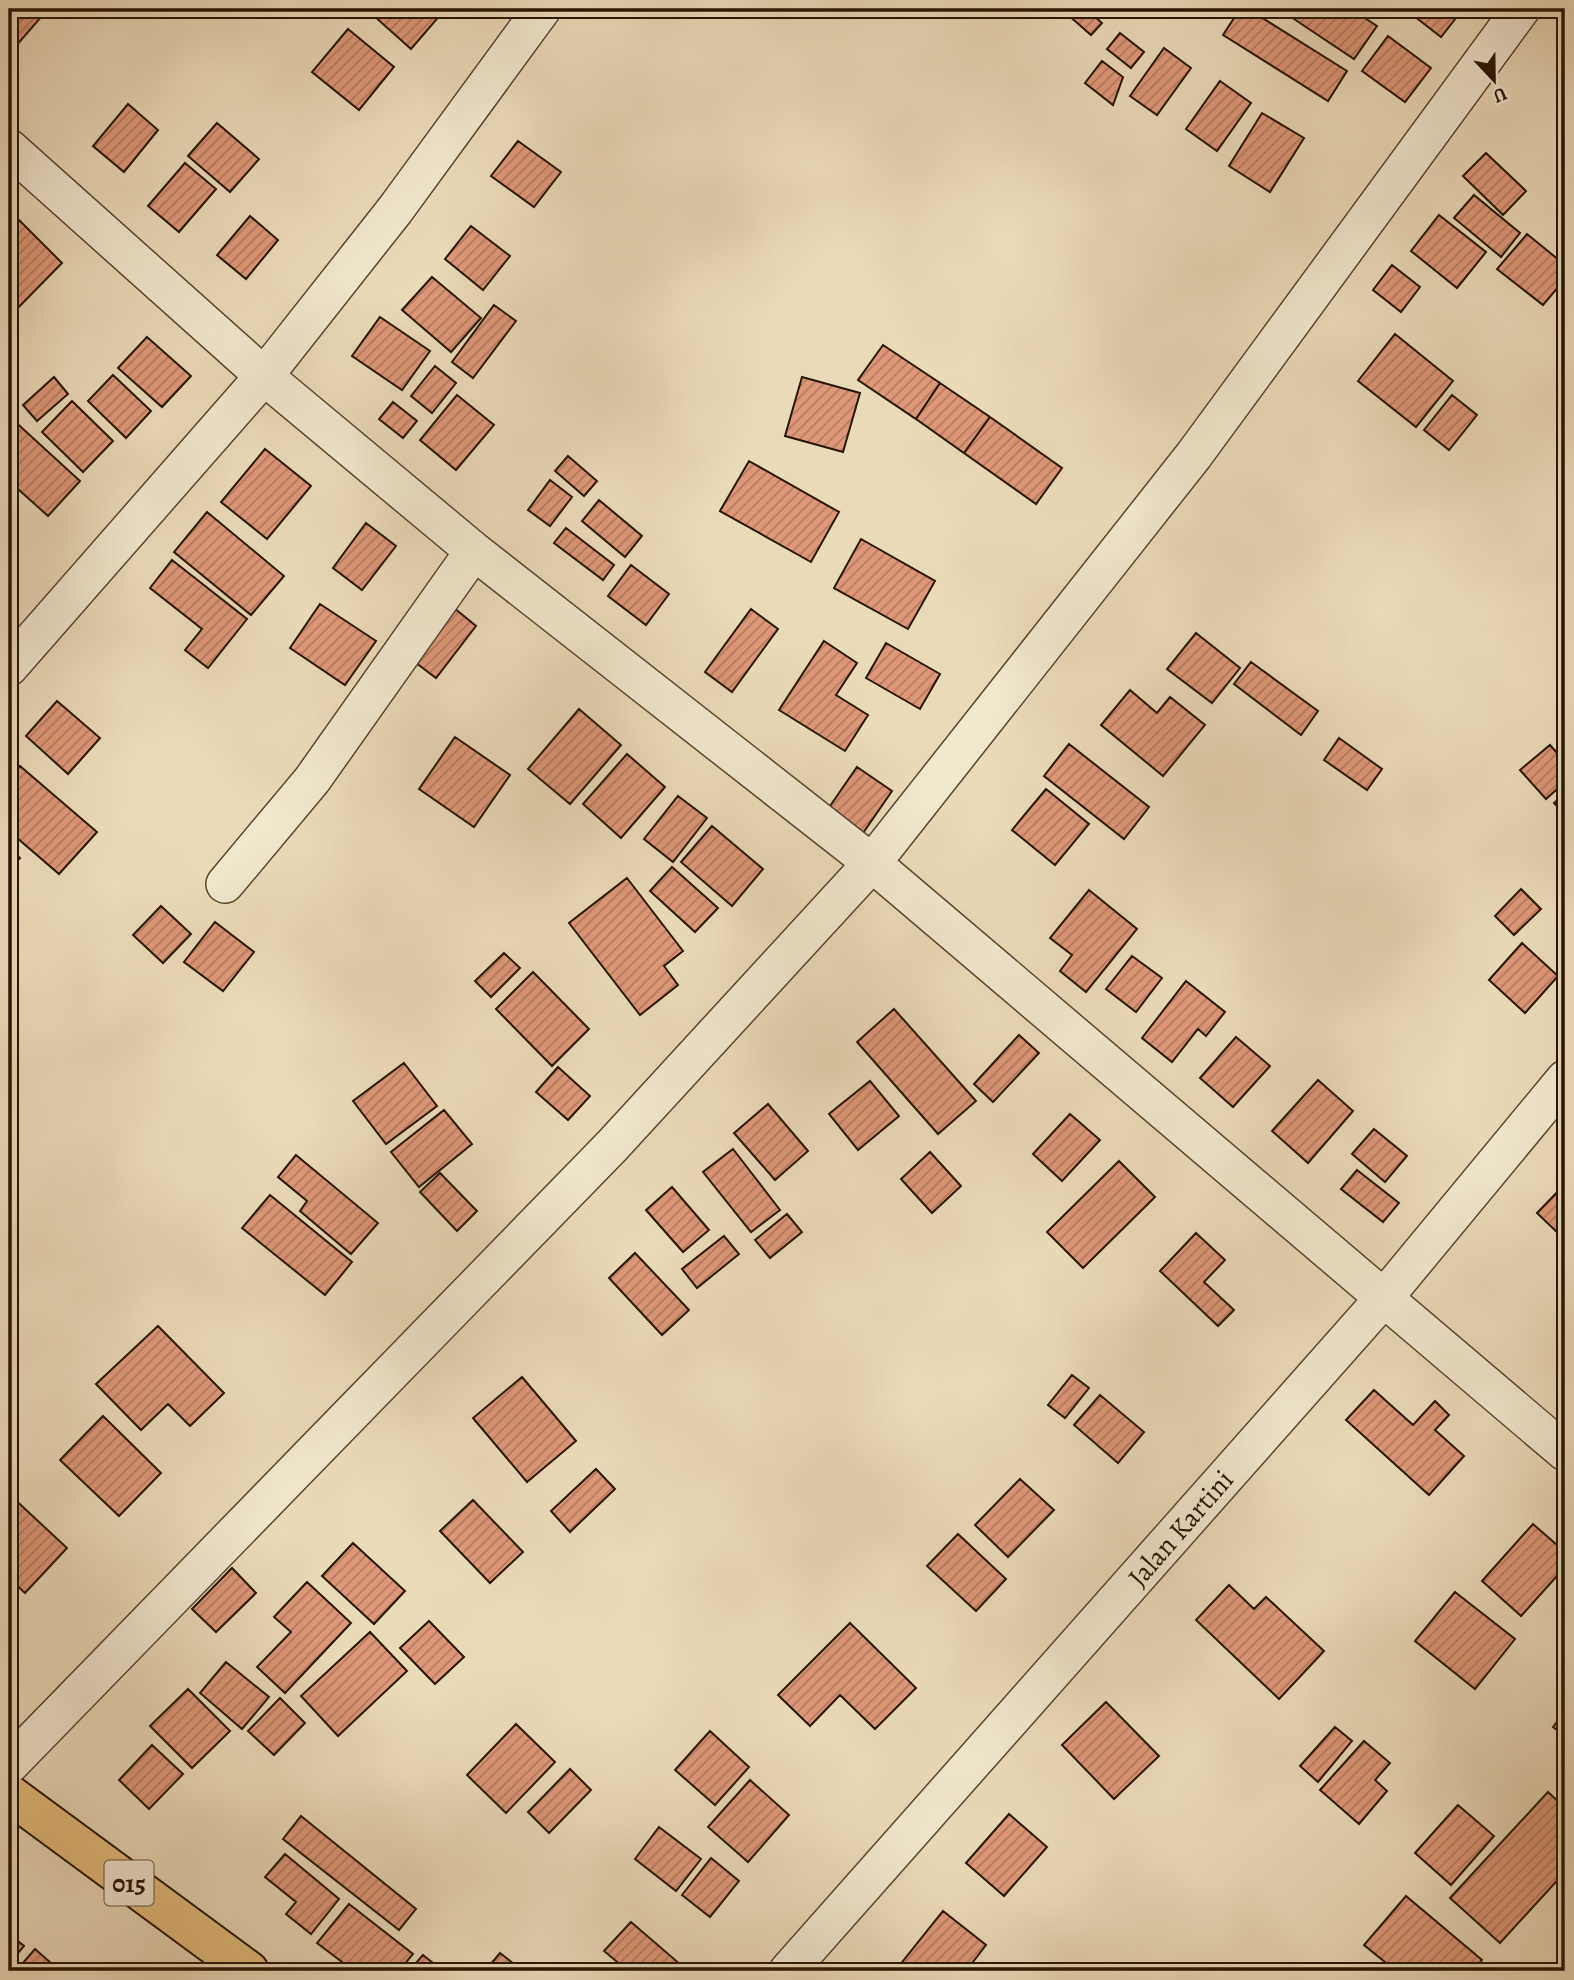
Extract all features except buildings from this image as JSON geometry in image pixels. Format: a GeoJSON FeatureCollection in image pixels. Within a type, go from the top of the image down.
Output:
{"type":"FeatureCollection","features":[{"type":"Feature","properties":{"kind":"main road","name":"015"},"geometry":{"type":"LineString","coordinates":[[9,1794],[249,1971]]}},
{"type":"Feature","properties":{"kind":"street"},"geometry":{"type":"LineString","coordinates":[[9,667],[264,376],[395,210],[542,9]]}},
{"type":"Feature","properties":{"kind":"street"},"geometry":{"type":"LineString","coordinates":[[9,1765],[612,1146],[872,863],[1194,454],[1521,9]]}},
{"type":"Feature","properties":{"kind":"street"},"geometry":{"type":"LineString","coordinates":[[9,148],[264,376],[474,551],[872,863],[1565,1452]]}},
{"type":"Feature","properties":{"kind":"street"},"geometry":{"type":"LineString","coordinates":[[225,884],[312,780],[474,551]]}},
{"type":"Feature","properties":{"kind":"street","name":"Jalan Kartini"},"geometry":{"type":"LineString","coordinates":[[788,1971],[1383,1299],[1565,1079]]}}]}
